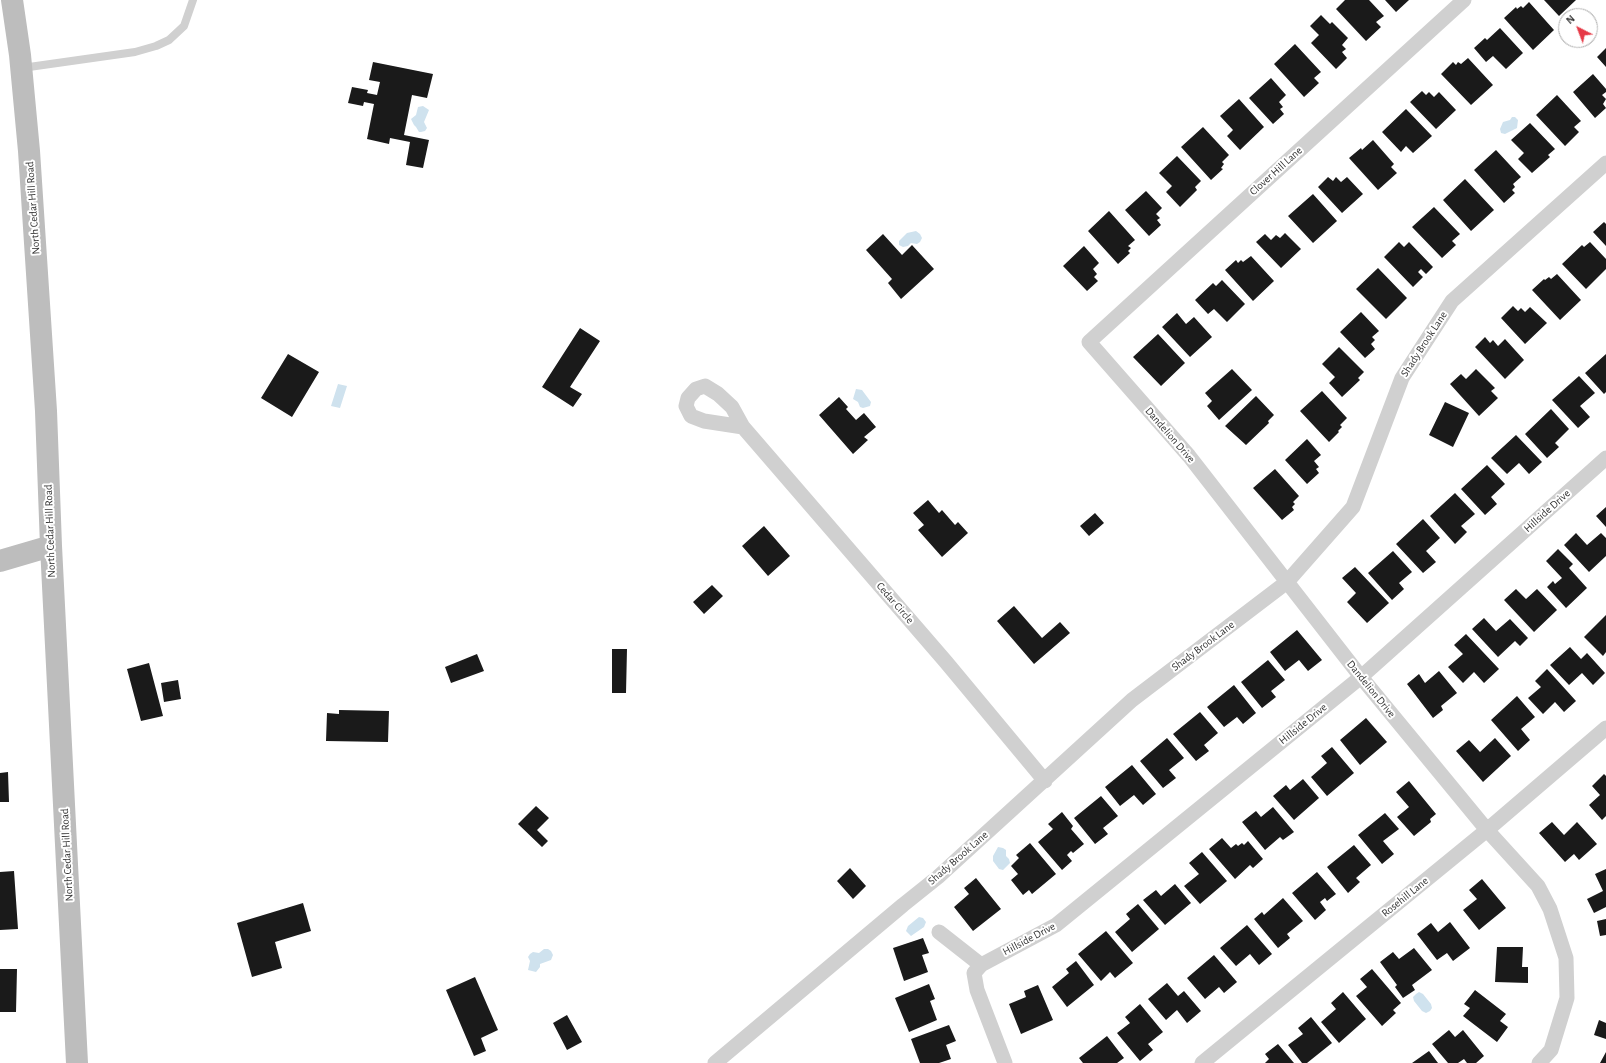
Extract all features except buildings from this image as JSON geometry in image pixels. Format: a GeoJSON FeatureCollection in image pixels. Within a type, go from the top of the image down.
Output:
{"type":"FeatureCollection","features":[{"type":"Feature","properties":{"kind":"street","name":"North Cedar Hill Road"},"geometry":{"type":"LineString","coordinates":[[12,0],[21,68],[29,151],[46,411],[51,546],[77,1063]]}},
{"type":"Feature","properties":{"kind":"street","name":"Clover Hill Lane"},"geometry":{"type":"LineString","coordinates":[[1089,342],[1464,0]]}},
{"type":"Feature","properties":{"kind":"street","name":"Shady Brook Lane"},"geometry":{"type":"LineString","coordinates":[[716,1063],[938,877],[1132,700],[1287,582],[1353,507],[1402,378],[1452,301],[1606,163]]}},
{"type":"Feature","properties":{"kind":"street","name":"Dandelion Drive"},"geometry":{"type":"LineString","coordinates":[[1089,342],[1189,456],[1361,677],[1487,830],[1538,886],[1550,909],[1566,958],[1567,998],[1551,1050],[1539,1063]]}},
{"type":"Feature","properties":{"kind":"street","name":"Cedar Circle"},"geometry":{"type":"LineString","coordinates":[[743,427],[946,662],[1045,781]]}},
{"type":"Feature","properties":{"kind":"street","name":"Hillside Drive"},"geometry":{"type":"LineString","coordinates":[[981,965],[1056,925],[1361,677],[1606,458]]}},
{"type":"Feature","properties":{"kind":"street"},"geometry":{"type":"LineString","coordinates":[[0,561],[51,546]]}},
{"type":"Feature","properties":{"kind":"street","name":"Rosehill Lane"},"geometry":{"type":"LineString","coordinates":[[1202,1063],[1487,830],[1606,728]]}},
{"type":"Feature","properties":{"kind":"street"},"geometry":{"type":"LineString","coordinates":[[938,932],[981,965],[974,973],[977,990],[1005,1063]]}},
{"type":"Feature","properties":{"kind":"lane"},"geometry":{"type":"LineString","coordinates":[[21,68],[136,52],[156,46],[169,40],[184,26],[194,0]]}},
{"type":"Feature","properties":{"kind":"water"},"geometry":{"type":"Polygon","coordinates":[[[423,106],[429,110],[424,122],[427,128],[425,131],[419,132],[411,119],[416,115],[418,107],[423,106]]]}},
{"type":"Feature","properties":{"kind":"water"},"geometry":{"type":"Polygon","coordinates":[[[1512,117],[1515,117],[1518,120],[1517,128],[1505,134],[1501,133],[1500,129],[1503,122],[1510,120],[1512,117]]]}},
{"type":"Feature","properties":{"kind":"water"},"geometry":{"type":"Polygon","coordinates":[[[916,231],[922,238],[920,242],[917,244],[911,243],[908,246],[903,247],[899,245],[899,241],[907,233],[916,231]]]}},
{"type":"Feature","properties":{"kind":"water"},"geometry":{"type":"Polygon","coordinates":[[[338,384],[347,386],[340,408],[331,406],[338,384]]]}},
{"type":"Feature","properties":{"kind":"water"},"geometry":{"type":"Polygon","coordinates":[[[856,389],[862,390],[871,402],[870,406],[863,408],[860,407],[858,402],[853,399],[856,389]]]}},
{"type":"Feature","properties":{"kind":"water"},"geometry":{"type":"Polygon","coordinates":[[[998,847],[1006,850],[1006,856],[1010,863],[1003,870],[999,869],[993,861],[993,856],[998,847]]]}},
{"type":"Feature","properties":{"kind":"water"},"geometry":{"type":"Polygon","coordinates":[[[919,917],[923,918],[926,922],[924,927],[911,936],[906,931],[908,926],[919,917]]]}},
{"type":"Feature","properties":{"kind":"water"},"geometry":{"type":"Polygon","coordinates":[[[544,949],[551,951],[553,955],[551,960],[540,964],[540,967],[536,972],[528,970],[530,961],[528,957],[530,954],[533,952],[539,953],[544,949]]]}},
{"type":"Feature","properties":{"kind":"water"},"geometry":{"type":"Polygon","coordinates":[[[1419,992],[1423,994],[1431,1004],[1432,1008],[1426,1013],[1422,1011],[1414,1001],[1413,997],[1419,992]]]}}]}
